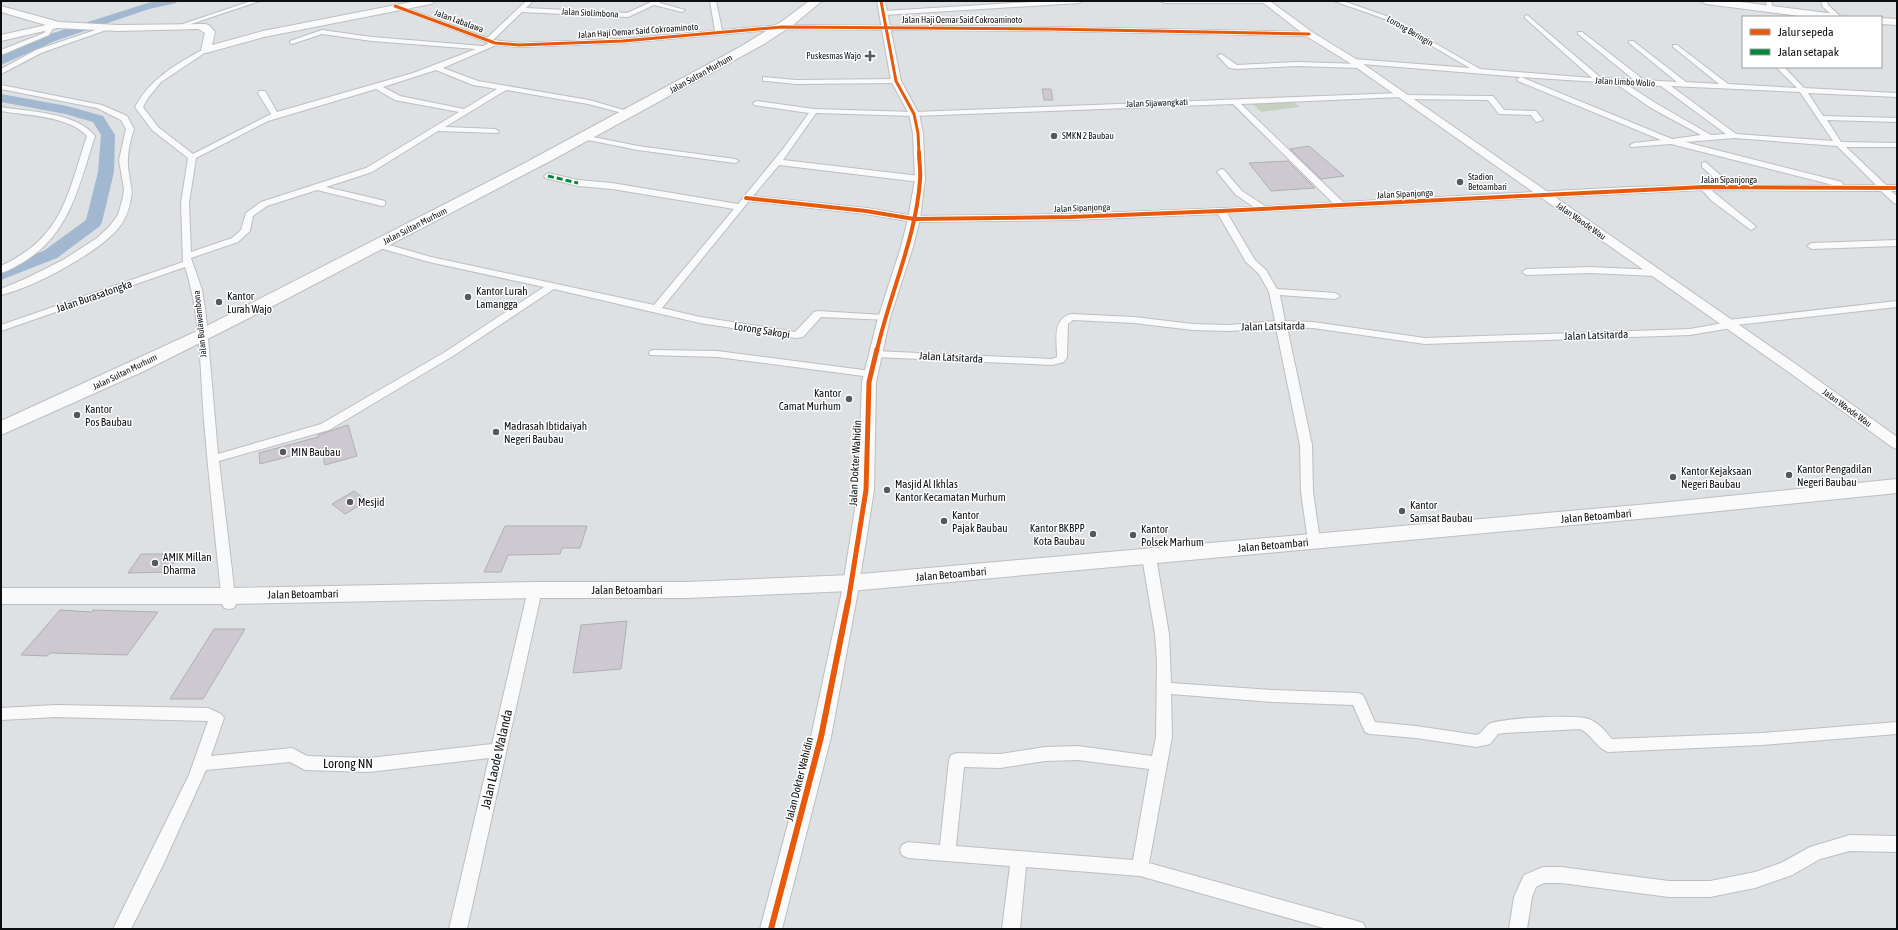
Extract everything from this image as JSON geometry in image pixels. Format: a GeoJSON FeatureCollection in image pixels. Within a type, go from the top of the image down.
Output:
{"type":"FeatureCollection","features":[{"type":"Feature","properties":{"kind":"highway","name":"Jalan Sultan Murhum"},"geometry":{"type":"LineString","coordinates":[[1,428],[66,400],[202,335],[586,137],[782,27],[816,1]]}},
{"type":"Feature","properties":{"kind":"highway"},"geometry":{"type":"LineString","coordinates":[[1706,1],[1770,5],[1830,16]]}},
{"type":"Feature","properties":{"kind":"highway"},"geometry":{"type":"LineString","coordinates":[[1882,21],[1897,22]]}},
{"type":"Feature","properties":{"kind":"main road"},"geometry":{"type":"LineString","coordinates":[[395,7],[407,1]]}},
{"type":"Feature","properties":{"kind":"main road"},"geometry":{"type":"LineString","coordinates":[[1,38],[54,26],[107,28],[180,26],[208,28],[210,32],[206,50],[263,34],[431,1]]}},
{"type":"Feature","properties":{"kind":"main road"},"geometry":{"type":"LineString","coordinates":[[1,9],[54,26]]}},
{"type":"Feature","properties":{"kind":"main road","name":"Jalan Betoambari"},"geometry":{"type":"LineString","coordinates":[[1,603],[534,595],[686,598],[850,587],[1150,563],[1494,529],[1897,486]]}},
{"type":"Feature","properties":{"kind":"main road","name":"Jalan Betoambari"},"geometry":{"type":"LineString","coordinates":[[850,587],[1314,541],[1494,529],[1897,494]]}},
{"type":"Feature","properties":{"kind":"main road","name":"Jalan Betoambari"},"geometry":{"type":"LineString","coordinates":[[1,596],[229,600]]}},
{"type":"Feature","properties":{"kind":"street"},"geometry":{"type":"LineString","coordinates":[[180,26],[257,1]]}},
{"type":"Feature","properties":{"kind":"street"},"geometry":{"type":"LineString","coordinates":[[490,44],[519,10],[530,1]]}},
{"type":"Feature","properties":{"kind":"street"},"geometry":{"type":"LineString","coordinates":[[714,1],[719,32]]}},
{"type":"Feature","properties":{"kind":"street"},"geometry":{"type":"LineString","coordinates":[[882,7],[1079,1]]}},
{"type":"Feature","properties":{"kind":"street"},"geometry":{"type":"LineString","coordinates":[[1164,1],[1265,1]]}},
{"type":"Feature","properties":{"kind":"street","name":"Jalan Waode Wau"},"geometry":{"type":"LineString","coordinates":[[1265,1],[1309,34],[1357,63],[1542,194],[1730,324],[1897,444]]}},
{"type":"Feature","properties":{"kind":"street","name":"Lorong Beringin"},"geometry":{"type":"LineString","coordinates":[[1338,1],[1387,18],[1479,71]]}},
{"type":"Feature","properties":{"kind":"street"},"geometry":{"type":"LineString","coordinates":[[1824,1],[1825,6],[1835,16]]}},
{"type":"Feature","properties":{"kind":"street"},"geometry":{"type":"LineString","coordinates":[[656,2],[682,10]]}},
{"type":"Feature","properties":{"kind":"street","name":"Jalan Siolimbona"},"geometry":{"type":"LineString","coordinates":[[519,10],[628,15],[656,2]]}},
{"type":"Feature","properties":{"kind":"street","name":"Jalan Labalawa"},"geometry":{"type":"LineString","coordinates":[[395,7],[490,44]]}},
{"type":"Feature","properties":{"kind":"street","name":"Jalan Dokter Wahidin"},"geometry":{"type":"LineString","coordinates":[[771,929],[820,737],[850,587],[866,490],[869,382],[884,318],[914,219],[920,179],[918,133],[914,114],[896,81],[882,7]]}},
{"type":"Feature","properties":{"kind":"street"},"geometry":{"type":"LineString","coordinates":[[1527,17],[1599,80]]}},
{"type":"Feature","properties":{"kind":"street"},"geometry":{"type":"LineString","coordinates":[[1,53],[47,34],[54,26]]}},
{"type":"Feature","properties":{"kind":"street","name":"Jalan Haji Oemar Said Cokroaminoto"},"geometry":{"type":"LineString","coordinates":[[292,42],[322,32],[372,39],[547,45],[623,41],[782,27],[1309,34]]}},
{"type":"Feature","properties":{"kind":"street"},"geometry":{"type":"LineString","coordinates":[[1,72],[14,63],[40,50],[107,28]]}},
{"type":"Feature","properties":{"kind":"street"},"geometry":{"type":"LineString","coordinates":[[1580,33],[1643,83]]}},
{"type":"Feature","properties":{"kind":"street"},"geometry":{"type":"LineString","coordinates":[[1631,42],[1685,85]]}},
{"type":"Feature","properties":{"kind":"street","name":"Jalan Labalawa"},"geometry":{"type":"LineString","coordinates":[[192,157],[243,129],[275,116],[436,68],[471,56],[490,44]]}},
{"type":"Feature","properties":{"kind":"street"},"geometry":{"type":"LineString","coordinates":[[1675,46],[1727,87]]}},
{"type":"Feature","properties":{"kind":"street"},"geometry":{"type":"LineString","coordinates":[[192,157],[159,132],[142,114],[139,106],[143,97],[164,77],[181,64],[206,50]]}},
{"type":"Feature","properties":{"kind":"street","name":"Jalan Limbo Wolio"},"geometry":{"type":"LineString","coordinates":[[1221,56],[1232,66],[1237,67],[1357,63],[1479,71],[1510,75],[1643,83],[1897,95]]}},
{"type":"Feature","properties":{"kind":"street"},"geometry":{"type":"LineString","coordinates":[[436,68],[476,82],[589,102],[630,113]]}},
{"type":"Feature","properties":{"kind":"street"},"geometry":{"type":"LineString","coordinates":[[1781,68],[1804,91],[1839,144],[1897,201]]}},
{"type":"Feature","properties":{"kind":"street"},"geometry":{"type":"LineString","coordinates":[[1510,75],[1671,141],[1831,181],[1849,188]]}},
{"type":"Feature","properties":{"kind":"street"},"geometry":{"type":"LineString","coordinates":[[766,79],[796,82],[896,81]]}},
{"type":"Feature","properties":{"kind":"street"},"geometry":{"type":"LineString","coordinates":[[1616,81],[1654,106],[1710,137]]}},
{"type":"Feature","properties":{"kind":"street"},"geometry":{"type":"LineString","coordinates":[[1664,84],[1734,136]]}},
{"type":"Feature","properties":{"kind":"street"},"geometry":{"type":"LineString","coordinates":[[376,86],[398,98],[464,111]]}},
{"type":"Feature","properties":{"kind":"street"},"geometry":{"type":"LineString","coordinates":[[1,87],[86,103],[114,112],[125,119],[130,129],[124,144],[123,169],[128,191],[122,218],[108,233],[84,251],[54,270],[1,292]]}},
{"type":"Feature","properties":{"kind":"street","name":"Jalan Burasatongka"},"geometry":{"type":"LineString","coordinates":[[1,328],[187,260],[235,240],[245,231],[249,216],[264,204],[369,170],[504,88]]}},
{"type":"Feature","properties":{"kind":"street"},"geometry":{"type":"LineString","coordinates":[[262,93],[275,116]]}},
{"type":"Feature","properties":{"kind":"street","name":"Jalan Sijawangkati"},"geometry":{"type":"LineString","coordinates":[[757,103],[814,111],[914,114],[1402,96],[1490,98],[1502,112],[1535,114],[1539,120]]}},
{"type":"Feature","properties":{"kind":"street"},"geometry":{"type":"LineString","coordinates":[[1234,101],[1342,206]]}},
{"type":"Feature","properties":{"kind":"street"},"geometry":{"type":"LineString","coordinates":[[1,109],[64,121],[81,126],[91,136],[62,219],[44,242],[19,262],[1,270]]}},
{"type":"Feature","properties":{"kind":"street"},"geometry":{"type":"LineString","coordinates":[[379,244],[429,259],[656,309],[776,162],[814,111]]}},
{"type":"Feature","properties":{"kind":"street"},"geometry":{"type":"LineString","coordinates":[[1821,118],[1897,120]]}},
{"type":"Feature","properties":{"kind":"street"},"geometry":{"type":"LineString","coordinates":[[436,129],[495,131]]}},
{"type":"Feature","properties":{"kind":"street"},"geometry":{"type":"LineString","coordinates":[[1634,146],[1710,137],[1734,136],[1839,144],[1897,145]]}},
{"type":"Feature","properties":{"kind":"street"},"geometry":{"type":"LineString","coordinates":[[586,137],[638,148],[735,161]]}},
{"type":"Feature","properties":{"kind":"street","name":"Jalan Bulawambona"},"geometry":{"type":"LineString","coordinates":[[192,157],[185,202],[187,260],[197,290],[213,459],[229,600]]}},
{"type":"Feature","properties":{"kind":"street"},"geometry":{"type":"LineString","coordinates":[[776,162],[920,179]]}},
{"type":"Feature","properties":{"kind":"street"},"geometry":{"type":"LineString","coordinates":[[1705,165],[1730,188]]}},
{"type":"Feature","properties":{"kind":"street"},"geometry":{"type":"LineString","coordinates":[[1221,172],[1239,193],[1264,209]]}},
{"type":"Feature","properties":{"kind":"street"},"geometry":{"type":"LineString","coordinates":[[548,176],[578,183],[612,186],[633,191],[739,207]]}},
{"type":"Feature","properties":{"kind":"street"},"geometry":{"type":"LineString","coordinates":[[317,187],[382,203]]}},
{"type":"Feature","properties":{"kind":"street"},"geometry":{"type":"LineString","coordinates":[[1704,188],[1715,199],[1751,228]]}},
{"type":"Feature","properties":{"kind":"street","name":"Jalan Sipanjonga"},"geometry":{"type":"LineString","coordinates":[[746,198],[866,211],[914,219],[1070,217],[1221,212],[1542,194],[1704,188],[1897,188]]}},
{"type":"Feature","properties":{"kind":"street"},"geometry":{"type":"LineString","coordinates":[[1221,212],[1251,262],[1263,272],[1274,292],[1282,324],[1306,445],[1307,492],[1314,541]]}},
{"type":"Feature","properties":{"kind":"street"},"geometry":{"type":"LineString","coordinates":[[1812,246],[1897,243]]}},
{"type":"Feature","properties":{"kind":"street"},"geometry":{"type":"LineString","coordinates":[[1527,272],[1590,270],[1656,273]]}},
{"type":"Feature","properties":{"kind":"street"},"geometry":{"type":"LineString","coordinates":[[213,459],[325,427],[449,354],[551,287]]}},
{"type":"Feature","properties":{"kind":"street"},"geometry":{"type":"LineString","coordinates":[[1274,292],[1335,296]]}},
{"type":"Feature","properties":{"kind":"street","name":"Jalan Latsitarda"},"geometry":{"type":"LineString","coordinates":[[875,354],[1052,362],[1062,357],[1063,324],[1065,320],[1071,317],[1134,320],[1193,327],[1229,328],[1282,324],[1313,325],[1425,341],[1690,332],[1730,324],[1897,304]]}},
{"type":"Feature","properties":{"kind":"street","name":"Lorong Sakopi"},"geometry":{"type":"LineString","coordinates":[[656,309],[700,320],[794,335],[799,335],[818,314],[884,318]]}},
{"type":"Feature","properties":{"kind":"street"},"geometry":{"type":"LineString","coordinates":[[654,353],[717,354],[871,374]]}},
{"type":"Feature","properties":{"kind":"street"},"geometry":{"type":"LineString","coordinates":[[1140,868],[1158,763],[1164,737],[1162,634],[1150,563]]}},
{"type":"Feature","properties":{"kind":"street","name":"Jalan Laode Walanda"},"geometry":{"type":"LineString","coordinates":[[458,929],[534,595]]}},
{"type":"Feature","properties":{"kind":"street"},"geometry":{"type":"LineString","coordinates":[[1164,688],[1274,696],[1358,699],[1370,728],[1416,732],[1477,741],[1485,739],[1493,730],[1504,727],[1580,723],[1590,725],[1595,729],[1608,746],[1762,739],[1897,728]]}},
{"type":"Feature","properties":{"kind":"street"},"geometry":{"type":"LineString","coordinates":[[1,714],[56,711],[208,714],[216,718],[216,722],[201,764],[157,860],[122,929]]}},
{"type":"Feature","properties":{"kind":"street","name":"Lorong NN"},"geometry":{"type":"LineString","coordinates":[[201,764],[292,755],[305,763],[369,765],[498,750]]}},
{"type":"Feature","properties":{"kind":"street"},"geometry":{"type":"LineString","coordinates":[[947,853],[957,760],[1000,760],[1045,754],[1078,753],[1158,763]]}},
{"type":"Feature","properties":{"kind":"street"},"geometry":{"type":"LineString","coordinates":[[1518,929],[1523,897],[1530,881],[1543,875],[1561,874],[1669,889],[1710,889],[1755,880],[1786,869],[1816,852],[1850,843],[1897,844]]}},
{"type":"Feature","properties":{"kind":"street"},"geometry":{"type":"LineString","coordinates":[[908,850],[1140,868],[1357,929]]}},
{"type":"Feature","properties":{"kind":"street"},"geometry":{"type":"LineString","coordinates":[[1011,929],[1019,858]]}},
{"type":"Feature","properties":{"kind":"green space"},"geometry":{"type":"Polygon","coordinates":[[[1291,100],[1300,107],[1261,112],[1253,104],[1291,100]]]}},
{"type":"Feature","properties":{"kind":"building"},"geometry":{"type":"Polygon","coordinates":[[[1042,89],[1051,89],[1053,100],[1044,100],[1042,89]]]}},
{"type":"Feature","properties":{"kind":"building"},"geometry":{"type":"Polygon","coordinates":[[[1309,146],[1344,176],[1321,179],[1290,149],[1309,146]]]}},
{"type":"Feature","properties":{"kind":"building"},"geometry":{"type":"Polygon","coordinates":[[[1288,161],[1315,188],[1271,191],[1249,163],[1288,161]]]}},
{"type":"Feature","properties":{"kind":"building"},"geometry":{"type":"Polygon","coordinates":[[[348,425],[357,456],[325,465],[321,448],[260,464],[259,453],[318,437],[318,435],[348,425]]]}},
{"type":"Feature","properties":{"kind":"building","name":"Mesjid"},"geometry":{"type":"Polygon","coordinates":[[[354,491],[367,501],[345,514],[332,504],[354,491]]]}},
{"type":"Feature","properties":{"kind":"building"},"geometry":{"type":"Polygon","coordinates":[[[505,526],[587,526],[580,548],[562,548],[560,554],[508,555],[501,572],[484,572],[505,526]]]}},
{"type":"Feature","properties":{"kind":"building","name":"AMIK Millan Dharma"},"geometry":{"type":"Polygon","coordinates":[[[141,554],[180,554],[168,572],[128,573],[141,554]]]}},
{"type":"Feature","properties":{"kind":"building"},"geometry":{"type":"Polygon","coordinates":[[[60,610],[92,612],[93,610],[158,612],[127,655],[50,653],[47,656],[21,655],[60,610]]]}},
{"type":"Feature","properties":{"kind":"building"},"geometry":{"type":"Polygon","coordinates":[[[627,621],[621,669],[573,673],[581,625],[627,621]]]}},
{"type":"Feature","properties":{"kind":"building"},"geometry":{"type":"Polygon","coordinates":[[[214,629],[245,629],[203,699],[170,699],[214,629]]]}},
{"type":"Feature","properties":{"kind":"waterway"},"geometry":{"type":"LineString","coordinates":[[1,61],[51,38],[146,6],[172,1]]}},
{"type":"Feature","properties":{"kind":"waterway"},"geometry":{"type":"LineString","coordinates":[[1,98],[67,110],[98,119],[108,135],[106,172],[94,222],[51,254],[1,275]]}},
{"type":"Feature","properties":{"kind":"marked path"},"geometry":{"type":"LineString","coordinates":[[548,176],[578,183]]}},
{"type":"Feature","properties":{"kind":"cycle path"},"geometry":{"type":"LineString","coordinates":[[771,929],[821,737],[850,591],[866,490],[869,382],[884,318],[907,247],[914,219],[920,179],[918,133],[914,114],[896,81],[881,1]]}},
{"type":"Feature","properties":{"kind":"cycle path"},"geometry":{"type":"LineString","coordinates":[[395,6],[495,43],[519,45],[623,41],[782,27],[1048,29],[1309,34]]}},
{"type":"Feature","properties":{"kind":"cycle path"},"geometry":{"type":"LineString","coordinates":[[746,198],[866,211],[914,219],[1070,217],[1221,211],[1704,187],[1897,188]]}},
{"type":"Feature","properties":{"kind":"place","name":"Puskesmas Wajo"},"geometry":{"type":"Point","coordinates":[870,56]}},
{"type":"Feature","properties":{"kind":"place","name":"SMKN 2 Baubau"},"geometry":{"type":"Point","coordinates":[1054,136]}},
{"type":"Feature","properties":{"kind":"place","name":"Stadion Betoambari"},"geometry":{"type":"Point","coordinates":[1460,182]}},
{"type":"Feature","properties":{"kind":"place","name":"Kantor Lurah Lamangga"},"geometry":{"type":"Point","coordinates":[468,297]}},
{"type":"Feature","properties":{"kind":"place","name":"Kantor Lurah Wajo"},"geometry":{"type":"Point","coordinates":[219,302]}},
{"type":"Feature","properties":{"kind":"place","name":"Kantor Camat Murhum"},"geometry":{"type":"Point","coordinates":[849,399]}},
{"type":"Feature","properties":{"kind":"place","name":"Kantor Pos Baubau"},"geometry":{"type":"Point","coordinates":[77,415]}},
{"type":"Feature","properties":{"kind":"place","name":"Madrasah Ibtidaiyah Negeri Baubau"},"geometry":{"type":"Point","coordinates":[496,432]}},
{"type":"Feature","properties":{"kind":"place","name":"MIN Baubau"},"geometry":{"type":"Point","coordinates":[283,452]}},
{"type":"Feature","properties":{"kind":"place","name":"Kantor Pengadilan Negeri Baubau"},"geometry":{"type":"Point","coordinates":[1789,475]}},
{"type":"Feature","properties":{"kind":"place","name":"Kantor Kejaksaan Negeri Baubau"},"geometry":{"type":"Point","coordinates":[1673,477]}},
{"type":"Feature","properties":{"kind":"place","name":"Masjid Al Ikhlas Kantor Kecamatan Murhum"},"geometry":{"type":"Point","coordinates":[887,490]}},
{"type":"Feature","properties":{"kind":"place","name":"Mesjid"},"geometry":{"type":"Point","coordinates":[350,502]}},
{"type":"Feature","properties":{"kind":"place","name":"Kantor Samsat Baubau"},"geometry":{"type":"Point","coordinates":[1402,511]}},
{"type":"Feature","properties":{"kind":"place","name":"Kantor Pajak Baubau"},"geometry":{"type":"Point","coordinates":[944,521]}},
{"type":"Feature","properties":{"kind":"place","name":"Kantor BKBPP Kota Baubau"},"geometry":{"type":"Point","coordinates":[1093,534]}},
{"type":"Feature","properties":{"kind":"place","name":"Kantor Polsek Marhum"},"geometry":{"type":"Point","coordinates":[1133,535]}},
{"type":"Feature","properties":{"kind":"place","name":"AMIK Millan Dharma"},"geometry":{"type":"Point","coordinates":[155,563]}}]}
